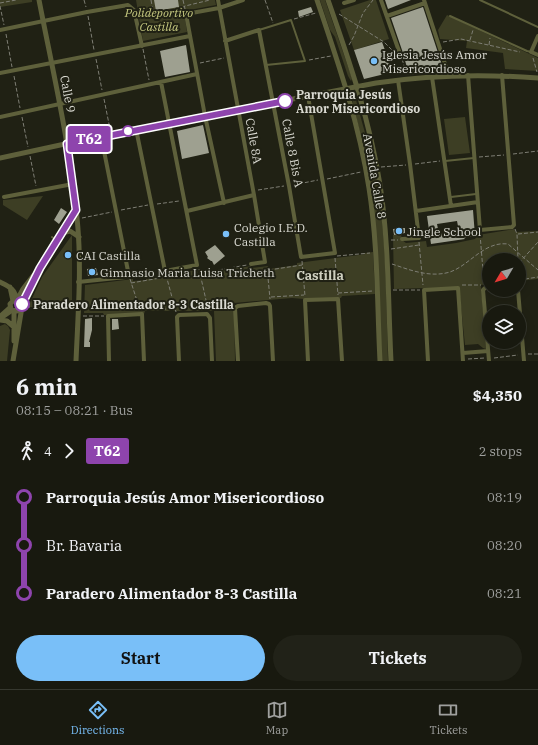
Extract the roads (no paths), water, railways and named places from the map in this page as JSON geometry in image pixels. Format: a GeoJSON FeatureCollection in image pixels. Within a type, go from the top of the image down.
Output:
{"type":"FeatureCollection","features":[{"type":"Feature","properties":{"kind":"street","name":"Calle 9"},"geometry":{"type":"LineString","coordinates":[[39,0],[67,144],[78,218],[78,316],[76,361]]}},
{"type":"Feature","properties":{"kind":"street","name":"Calle 8A"},"geometry":{"type":"LineString","coordinates":[[218,0],[254,193],[265,262],[251,264]]}},
{"type":"Feature","properties":{"kind":"street"},"geometry":{"type":"LineString","coordinates":[[224,203],[204,116],[186,14],[219,8],[243,0]]}},
{"type":"Feature","properties":{"kind":"street","name":"Avenida Calle 8"},"geometry":{"type":"LineString","coordinates":[[317,0],[336,55],[354,115],[372,203],[380,361]]}},
{"type":"Feature","properties":{"kind":"street","name":"Avenida Calle 8"},"geometry":{"type":"LineString","coordinates":[[328,0],[357,86],[377,168],[383,207],[391,361]]}},
{"type":"Feature","properties":{"kind":"street"},"geometry":{"type":"LineString","coordinates":[[344,3],[354,0]]}},
{"type":"Feature","properties":{"kind":"street"},"geometry":{"type":"LineString","coordinates":[[381,0],[400,54]]}},
{"type":"Feature","properties":{"kind":"street"},"geometry":{"type":"LineString","coordinates":[[387,16],[425,2],[449,76]]}},
{"type":"Feature","properties":{"kind":"street"},"geometry":{"type":"LineString","coordinates":[[2,29],[128,5],[134,10],[142,46]]}},
{"type":"Feature","properties":{"kind":"street"},"geometry":{"type":"LineString","coordinates":[[225,40],[259,30]]}},
{"type":"Feature","properties":{"kind":"street","name":"Calle 8 Bis A"},"geometry":{"type":"LineString","coordinates":[[259,30],[301,257],[335,255],[308,96]]}},
{"type":"Feature","properties":{"kind":"street"},"geometry":{"type":"LineString","coordinates":[[0,73],[190,36]]}},
{"type":"Feature","properties":{"kind":"street"},"geometry":{"type":"LineString","coordinates":[[538,36],[529,51],[538,55]]}},
{"type":"Feature","properties":{"kind":"street"},"geometry":{"type":"LineString","coordinates":[[0,117],[197,74]]}},
{"type":"Feature","properties":{"kind":"street"},"geometry":{"type":"LineString","coordinates":[[468,75],[480,230],[512,227],[514,225],[502,75]]}},
{"type":"Feature","properties":{"kind":"street"},"geometry":{"type":"LineString","coordinates":[[0,158],[101,136],[357,86],[398,80],[468,75],[538,77]]}},
{"type":"Feature","properties":{"kind":"street"},"geometry":{"type":"LineString","coordinates":[[432,77],[451,206]]}},
{"type":"Feature","properties":{"kind":"street"},"geometry":{"type":"LineString","coordinates":[[398,80],[419,238],[402,239]]}},
{"type":"Feature","properties":{"kind":"street"},"geometry":{"type":"LineString","coordinates":[[136,130],[164,270],[197,265],[161,82]]}},
{"type":"Feature","properties":{"kind":"street"},"geometry":{"type":"LineString","coordinates":[[78,282],[126,277],[128,274],[101,136]]}},
{"type":"Feature","properties":{"kind":"street"},"geometry":{"type":"LineString","coordinates":[[4,197],[73,184]]}},
{"type":"Feature","properties":{"kind":"street"},"geometry":{"type":"LineString","coordinates":[[187,211],[224,203],[254,193]]}},
{"type":"Feature","properties":{"kind":"street"},"geometry":{"type":"LineString","coordinates":[[416,211],[478,202]]}},
{"type":"Feature","properties":{"kind":"street"},"geometry":{"type":"LineString","coordinates":[[14,352],[14,327],[10,304],[15,300],[40,268],[76,210]]}},
{"type":"Feature","properties":{"kind":"street"},"geometry":{"type":"LineString","coordinates":[[62,233],[70,231],[79,238]]}},
{"type":"Feature","properties":{"kind":"street"},"geometry":{"type":"LineString","coordinates":[[0,318],[12,310],[19,311],[40,268]]}},
{"type":"Feature","properties":{"kind":"street"},"geometry":{"type":"LineString","coordinates":[[0,282],[11,288],[23,289]]}},
{"type":"Feature","properties":{"kind":"street"},"geometry":{"type":"LineString","coordinates":[[11,288],[16,296],[15,300],[21,307],[13,361]]}},
{"type":"Feature","properties":{"kind":"street"},"geometry":{"type":"LineString","coordinates":[[428,361],[424,290],[458,288],[463,360]]}},
{"type":"Feature","properties":{"kind":"street"},"geometry":{"type":"LineString","coordinates":[[484,297],[489,360]]}},
{"type":"Feature","properties":{"kind":"street"},"geometry":{"type":"LineString","coordinates":[[519,297],[524,361]]}},
{"type":"Feature","properties":{"kind":"street"},"geometry":{"type":"LineString","coordinates":[[308,361],[305,298],[338,299],[342,361]]}},
{"type":"Feature","properties":{"kind":"street"},"geometry":{"type":"LineString","coordinates":[[238,361],[236,307],[269,304],[273,361]]}},
{"type":"Feature","properties":{"kind":"street"},"geometry":{"type":"LineString","coordinates":[[109,361],[108,316],[142,314],[144,361]]}},
{"type":"Feature","properties":{"kind":"street"},"geometry":{"type":"LineString","coordinates":[[178,361],[177,317],[180,315],[207,314],[209,315],[212,361]]}},
{"type":"Feature","properties":{"kind":"street"},"geometry":{"type":"LineString","coordinates":[[0,318],[7,321],[14,327]]}},
{"type":"Feature","properties":{"kind":"street"},"geometry":{"type":"LineString","coordinates":[[463,353],[488,351]]}},
{"type":"Feature","properties":{"kind":"lane"},"geometry":{"type":"LineString","coordinates":[[480,0],[538,27]]}},
{"type":"Feature","properties":{"kind":"lane"},"geometry":{"type":"LineString","coordinates":[[450,16],[529,51]]}},
{"type":"Feature","properties":{"kind":"lane"},"geometry":{"type":"LineString","coordinates":[[259,30],[292,20],[305,61],[266,65]]}},
{"type":"Feature","properties":{"kind":"lane"},"geometry":{"type":"LineString","coordinates":[[444,161],[474,158]]}},
{"type":"Feature","properties":{"kind":"lane"},"geometry":{"type":"LineString","coordinates":[[450,197],[477,194]]}},
{"type":"Feature","properties":{"kind":"lane"},"geometry":{"type":"LineString","coordinates":[[52,237],[56,243]]}},
{"type":"Feature","properties":{"kind":"lane"},"geometry":{"type":"LineString","coordinates":[[50,241],[56,243]]}},
{"type":"Feature","properties":{"kind":"place","name":"Iglesia Jesús Amor Misericordioso"},"geometry":{"type":"Point","coordinates":[374,61]}},
{"type":"Feature","properties":{"kind":"place","name":"Parroquia Jesús Amor Misericordioso"},"geometry":{"type":"Point","coordinates":[285,101]}},
{"type":"Feature","properties":{"kind":"place","name":"Jingle School"},"geometry":{"type":"Point","coordinates":[399,231]}},
{"type":"Feature","properties":{"kind":"place","name":"Colegio I.E.D. Castilla"},"geometry":{"type":"Point","coordinates":[226,234]}},
{"type":"Feature","properties":{"kind":"place","name":"CAI Castilla"},"geometry":{"type":"Point","coordinates":[68,255]}},
{"type":"Feature","properties":{"kind":"place","name":"Gimnasio Maria Luisa Tricheth"},"geometry":{"type":"Point","coordinates":[92,272]}},
{"type":"Feature","properties":{"kind":"place","name":"Paradero Alimentador 8-3 Castilla"},"geometry":{"type":"Point","coordinates":[22,304]}},
{"type":"Feature","properties":{"kind":"district","name":"Castilla"},"geometry":{"type":"Point","coordinates":[320,275]}},
{"type":"Feature","properties":{"kind":"park label","name":"Polideportivo Castilla"},"geometry":{"type":"Point","coordinates":[159,19]}}]}
